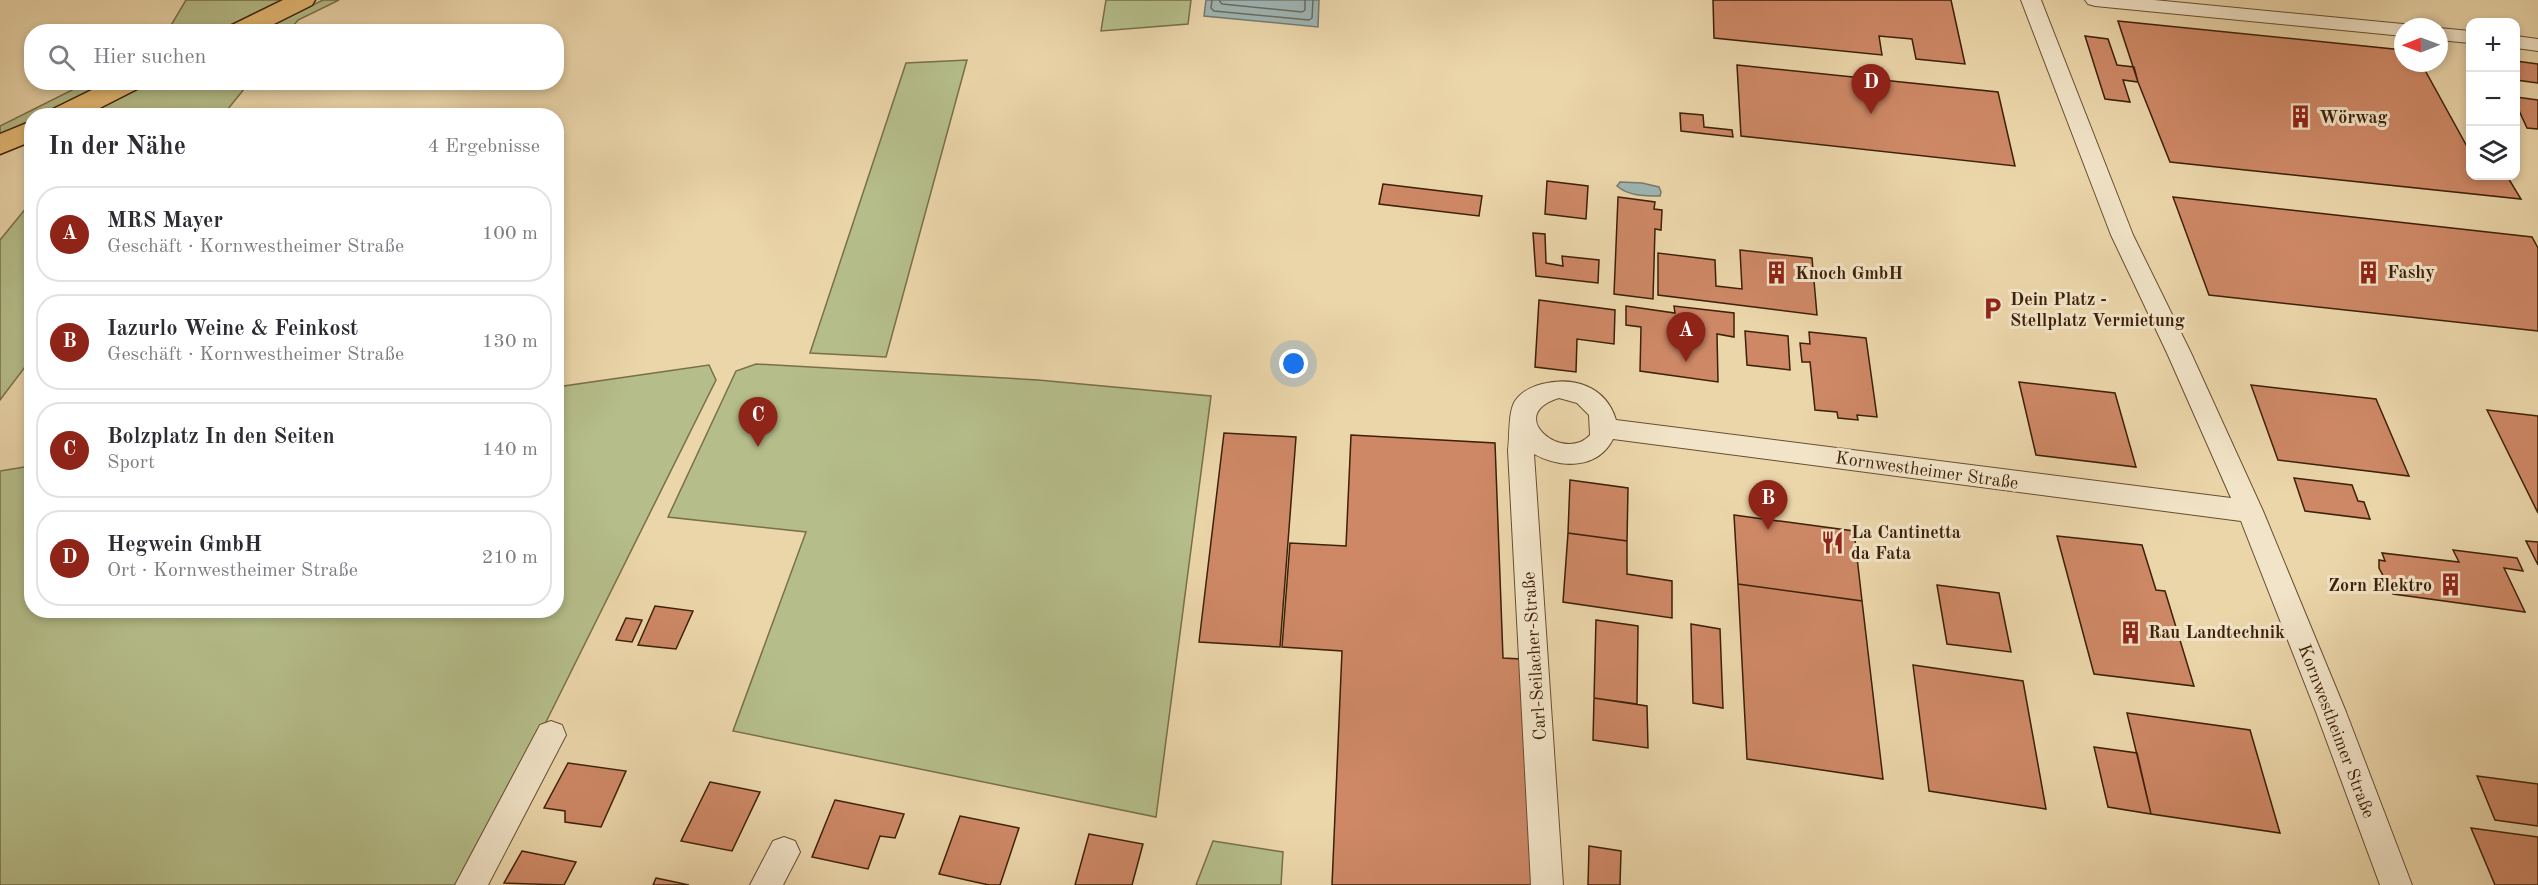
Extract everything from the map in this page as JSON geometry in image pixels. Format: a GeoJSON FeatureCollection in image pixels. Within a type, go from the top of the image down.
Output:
{"type":"FeatureCollection","features":[{"type":"Feature","properties":{"kind":"main road"},"geometry":{"type":"LineString","coordinates":[[254,24],[303,0]]}},
{"type":"Feature","properties":{"kind":"main road"},"geometry":{"type":"LineString","coordinates":[[77,108],[114,90]]}},
{"type":"Feature","properties":{"kind":"main road"},"geometry":{"type":"LineString","coordinates":[[0,145],[24,134]]}},
{"type":"Feature","properties":{"kind":"street","name":"Kornwestheimer Straße"},"geometry":{"type":"LineString","coordinates":[[2031,0],[2122,235],[2179,353],[2250,511],[2331,712],[2396,885]]}},
{"type":"Feature","properties":{"kind":"street"},"geometry":{"type":"LineString","coordinates":[[2095,0],[2394,29]]}},
{"type":"Feature","properties":{"kind":"street"},"geometry":{"type":"LineString","coordinates":[[2448,34],[2466,36]]}},
{"type":"Feature","properties":{"kind":"street"},"geometry":{"type":"LineString","coordinates":[[2520,43],[2538,45]]}},
{"type":"Feature","properties":{"kind":"street"},"geometry":{"type":"LineString","coordinates":[[1559,389],[1577,393],[1593,401],[1602,414],[1605,428],[1600,441],[1594,446],[1588,450],[1570,454],[1552,452],[1535,443],[1523,428],[1522,411],[1529,399],[1542,391],[1559,389]]}},
{"type":"Feature","properties":{"kind":"street","name":"Carl-Seilacher-Straße"},"geometry":{"type":"LineString","coordinates":[[1523,428],[1521,462],[1547,885]]}},
{"type":"Feature","properties":{"kind":"street","name":"Kornwestheimer Straße"},"geometry":{"type":"LineString","coordinates":[[1605,428],[2250,511]]}},
{"type":"Feature","properties":{"kind":"street"},"geometry":{"type":"LineString","coordinates":[[471,885],[551,735]]}},
{"type":"Feature","properties":{"kind":"street"},"geometry":{"type":"LineString","coordinates":[[766,885],[784,852]]}},
{"type":"Feature","properties":{"kind":"green space"},"geometry":{"type":"Polygon","coordinates":[[[186,0],[284,0],[232,24],[172,24],[186,0]]]}},
{"type":"Feature","properties":{"kind":"green space"},"geometry":{"type":"Polygon","coordinates":[[[323,0],[339,0],[298,20],[295,24],[274,24],[323,0]]]}},
{"type":"Feature","properties":{"kind":"green space"},"geometry":{"type":"Polygon","coordinates":[[[1106,0],[1191,0],[1188,24],[1101,31],[1106,0]]]}},
{"type":"Feature","properties":{"kind":"green space"},"geometry":{"type":"Polygon","coordinates":[[[967,60],[886,357],[810,353],[906,63],[967,60]]]}},
{"type":"Feature","properties":{"kind":"green space"},"geometry":{"type":"Polygon","coordinates":[[[72,90],[95,90],[57,108],[36,108],[72,90]]]}},
{"type":"Feature","properties":{"kind":"green space"},"geometry":{"type":"Polygon","coordinates":[[[135,90],[243,90],[229,108],[98,108],[135,90]]]}},
{"type":"Feature","properties":{"kind":"green space"},"geometry":{"type":"Polygon","coordinates":[[[24,114],[24,124],[0,136],[0,126],[24,114]]]}},
{"type":"Feature","properties":{"kind":"green space"},"geometry":{"type":"Polygon","coordinates":[[[24,211],[24,368],[0,400],[0,240],[24,211]]]}},
{"type":"Feature","properties":{"kind":"green space"},"geometry":{"type":"Polygon","coordinates":[[[756,364],[1038,380],[1211,396],[1156,817],[733,731],[806,532],[668,517],[736,371],[756,364]]]}},
{"type":"Feature","properties":{"kind":"green space"},"geometry":{"type":"Polygon","coordinates":[[[709,365],[716,380],[542,730],[456,885],[0,885],[0,471],[24,467],[24,618],[564,618],[564,386],[709,365]]]}},
{"type":"Feature","properties":{"kind":"green space"},"geometry":{"type":"Polygon","coordinates":[[[1213,841],[1283,852],[1281,885],[1196,885],[1213,841]]]}},
{"type":"Feature","properties":{"kind":"water"},"geometry":{"type":"Polygon","coordinates":[[[1206,0],[1319,0],[1318,27],[1204,16],[1206,0]]]}},
{"type":"Feature","properties":{"kind":"water"},"geometry":{"type":"Polygon","coordinates":[[[1620,182],[1642,183],[1659,187],[1660,196],[1631,194],[1617,186],[1620,182]]]}},
{"type":"Feature","properties":{"kind":"building"},"geometry":{"type":"Polygon","coordinates":[[[1713,0],[1951,0],[1965,64],[1916,59],[1912,39],[1879,36],[1882,55],[1714,38],[1713,0]]]}},
{"type":"Feature","properties":{"kind":"building","name":"Wörwag"},"geometry":{"type":"Polygon","coordinates":[[[2118,21],[2394,49],[2394,72],[2426,72],[2466,145],[2466,180],[2509,180],[2521,199],[2170,162],[2138,82],[2118,21]]]}},
{"type":"Feature","properties":{"kind":"building"},"geometry":{"type":"Polygon","coordinates":[[[2085,36],[2108,39],[2117,65],[2134,67],[2138,82],[2123,80],[2130,102],[2105,99],[2085,36]]]}},
{"type":"Feature","properties":{"kind":"building"},"geometry":{"type":"Polygon","coordinates":[[[2520,62],[2538,64],[2538,83],[2520,81],[2520,62]]]}},
{"type":"Feature","properties":{"kind":"building"},"geometry":{"type":"Polygon","coordinates":[[[1737,65],[1998,92],[2015,166],[1741,136],[1737,65]]]}},
{"type":"Feature","properties":{"kind":"building"},"geometry":{"type":"Polygon","coordinates":[[[2520,98],[2538,100],[2538,129],[2527,128],[2520,113],[2520,98]]]}},
{"type":"Feature","properties":{"kind":"building"},"geometry":{"type":"Polygon","coordinates":[[[1680,113],[1703,115],[1704,127],[1732,130],[1733,137],[1681,131],[1680,113]]]}},
{"type":"Feature","properties":{"kind":"building"},"geometry":{"type":"Polygon","coordinates":[[[1547,181],[1588,186],[1586,219],[1545,214],[1547,181]]]}},
{"type":"Feature","properties":{"kind":"building"},"geometry":{"type":"Polygon","coordinates":[[[1383,184],[1482,196],[1479,216],[1379,204],[1383,184]]]}},
{"type":"Feature","properties":{"kind":"building"},"geometry":{"type":"Polygon","coordinates":[[[1618,197],[1655,202],[1654,209],[1662,210],[1661,230],[1655,229],[1653,299],[1614,294],[1618,197]]]}},
{"type":"Feature","properties":{"kind":"building","name":"Fashy"},"geometry":{"type":"Polygon","coordinates":[[[2173,197],[2532,237],[2538,248],[2538,331],[2209,295],[2173,197]]]}},
{"type":"Feature","properties":{"kind":"building"},"geometry":{"type":"Polygon","coordinates":[[[1533,233],[1545,234],[1546,263],[1563,266],[1562,256],[1599,260],[1598,283],[1536,276],[1533,233]]]}},
{"type":"Feature","properties":{"kind":"building","name":"Knoch GmbH"},"geometry":{"type":"Polygon","coordinates":[[[1740,250],[1812,258],[1817,315],[1658,295],[1658,253],[1715,260],[1716,286],[1742,289],[1740,250]]]}},
{"type":"Feature","properties":{"kind":"building"},"geometry":{"type":"Polygon","coordinates":[[[1539,300],[1615,310],[1614,344],[1577,339],[1576,372],[1535,367],[1539,300]]]}},
{"type":"Feature","properties":{"kind":"building"},"geometry":{"type":"Polygon","coordinates":[[[1626,306],[1675,313],[1674,306],[1734,313],[1734,337],[1717,334],[1718,382],[1640,371],[1641,327],[1626,325],[1626,306]]]}},
{"type":"Feature","properties":{"kind":"building"},"geometry":{"type":"Polygon","coordinates":[[[1745,331],[1788,336],[1790,370],[1747,365],[1745,331]]]}},
{"type":"Feature","properties":{"kind":"building"},"geometry":{"type":"Polygon","coordinates":[[[1809,332],[1866,338],[1877,417],[1857,415],[1858,420],[1838,418],[1837,412],[1815,410],[1810,362],[1802,362],[1800,343],[1810,344],[1809,332]]]}},
{"type":"Feature","properties":{"kind":"building"},"geometry":{"type":"Polygon","coordinates":[[[2019,382],[2115,393],[2136,467],[2036,455],[2019,382]]]}},
{"type":"Feature","properties":{"kind":"building"},"geometry":{"type":"Polygon","coordinates":[[[2251,385],[2376,399],[2409,476],[2278,460],[2251,385]]]}},
{"type":"Feature","properties":{"kind":"building"},"geometry":{"type":"Polygon","coordinates":[[[2487,410],[2538,416],[2538,513],[2487,410]]]}},
{"type":"Feature","properties":{"kind":"building"},"geometry":{"type":"Polygon","coordinates":[[[1224,433],[1296,437],[1280,647],[1199,642],[1224,433]]]}},
{"type":"Feature","properties":{"kind":"building"},"geometry":{"type":"Polygon","coordinates":[[[1351,435],[1495,443],[1503,658],[1521,659],[1532,885],[1332,885],[1342,651],[1282,647],[1290,543],[1346,546],[1351,435]]]}},
{"type":"Feature","properties":{"kind":"building"},"geometry":{"type":"Polygon","coordinates":[[[2294,478],[2352,485],[2358,501],[2364,502],[2370,519],[2305,511],[2294,478]]]}},
{"type":"Feature","properties":{"kind":"building"},"geometry":{"type":"Polygon","coordinates":[[[1570,480],[1628,488],[1627,541],[1568,533],[1570,480]]]}},
{"type":"Feature","properties":{"kind":"building"},"geometry":{"type":"Polygon","coordinates":[[[1734,515],[1854,531],[1862,601],[1738,584],[1734,515]]]}},
{"type":"Feature","properties":{"kind":"building"},"geometry":{"type":"Polygon","coordinates":[[[1568,533],[1627,541],[1627,574],[1672,581],[1672,618],[1563,602],[1568,533]]]}},
{"type":"Feature","properties":{"kind":"building","name":"Rau Landtechnik"},"geometry":{"type":"Polygon","coordinates":[[[2057,536],[2142,545],[2156,590],[2165,591],[2194,686],[2094,674],[2057,536]]]}},
{"type":"Feature","properties":{"kind":"building"},"geometry":{"type":"Polygon","coordinates":[[[2526,541],[2538,542],[2538,565],[2526,541]]]}},
{"type":"Feature","properties":{"kind":"building","name":"Zorn Elektro"},"geometry":{"type":"Polygon","coordinates":[[[2453,550],[2517,558],[2523,571],[2504,568],[2525,612],[2393,594],[2379,568],[2379,560],[2385,561],[2382,553],[2459,562],[2453,550]]]}},
{"type":"Feature","properties":{"kind":"building"},"geometry":{"type":"Polygon","coordinates":[[[1738,584],[1862,601],[1883,779],[1747,759],[1738,584]]]}},
{"type":"Feature","properties":{"kind":"building"},"geometry":{"type":"Polygon","coordinates":[[[1937,585],[1999,593],[2011,652],[1947,644],[1937,585]]]}},
{"type":"Feature","properties":{"kind":"building"},"geometry":{"type":"Polygon","coordinates":[[[655,606],[693,611],[676,649],[638,645],[655,606]]]}},
{"type":"Feature","properties":{"kind":"building"},"geometry":{"type":"Polygon","coordinates":[[[626,618],[642,620],[632,642],[616,640],[626,618]]]}},
{"type":"Feature","properties":{"kind":"building"},"geometry":{"type":"Polygon","coordinates":[[[1596,620],[1638,626],[1637,704],[1594,698],[1596,620]]]}},
{"type":"Feature","properties":{"kind":"building"},"geometry":{"type":"Polygon","coordinates":[[[1691,624],[1720,629],[1723,708],[1693,703],[1691,624]]]}},
{"type":"Feature","properties":{"kind":"building"},"geometry":{"type":"Polygon","coordinates":[[[1913,665],[2023,681],[2046,809],[1929,791],[1913,665]]]}},
{"type":"Feature","properties":{"kind":"building"},"geometry":{"type":"Polygon","coordinates":[[[1594,698],[1647,706],[1648,748],[1593,740],[1594,698]]]}},
{"type":"Feature","properties":{"kind":"building"},"geometry":{"type":"Polygon","coordinates":[[[2127,713],[2250,730],[2280,833],[2151,814],[2127,713]]]}},
{"type":"Feature","properties":{"kind":"building"},"geometry":{"type":"Polygon","coordinates":[[[2094,747],[2137,753],[2151,814],[2108,807],[2094,747]]]}},
{"type":"Feature","properties":{"kind":"building"},"geometry":{"type":"Polygon","coordinates":[[[568,763],[626,771],[601,827],[565,822],[565,811],[544,808],[568,763]]]}},
{"type":"Feature","properties":{"kind":"building"},"geometry":{"type":"Polygon","coordinates":[[[2477,776],[2538,784],[2538,826],[2495,820],[2477,776]]]}},
{"type":"Feature","properties":{"kind":"building"},"geometry":{"type":"Polygon","coordinates":[[[710,782],[760,792],[732,851],[681,841],[710,782]]]}},
{"type":"Feature","properties":{"kind":"building"},"geometry":{"type":"Polygon","coordinates":[[[835,800],[904,814],[895,838],[880,836],[868,869],[812,857],[835,800]]]}},
{"type":"Feature","properties":{"kind":"building"},"geometry":{"type":"Polygon","coordinates":[[[960,816],[1019,828],[1000,885],[989,885],[939,874],[960,816]]]}},
{"type":"Feature","properties":{"kind":"building"},"geometry":{"type":"Polygon","coordinates":[[[2471,828],[2538,837],[2538,885],[2495,885],[2471,828]]]}},
{"type":"Feature","properties":{"kind":"building"},"geometry":{"type":"Polygon","coordinates":[[[1089,834],[1143,844],[1132,885],[1075,885],[1089,834]]]}},
{"type":"Feature","properties":{"kind":"building"},"geometry":{"type":"Polygon","coordinates":[[[1589,846],[1621,851],[1620,885],[1588,885],[1589,846]]]}},
{"type":"Feature","properties":{"kind":"building"},"geometry":{"type":"Polygon","coordinates":[[[522,851],[576,862],[564,885],[504,883],[522,851]]]}},
{"type":"Feature","properties":{"kind":"building"},"geometry":{"type":"Polygon","coordinates":[[[656,878],[689,885],[653,885],[656,878]]]}},
{"type":"Feature","properties":{"kind":"place","name":"Hegwein GmbH"},"geometry":{"type":"Point","coordinates":[1871,114]}},
{"type":"Feature","properties":{"kind":"place","name":"Wörwag"},"geometry":{"type":"Point","coordinates":[2301,117]}},
{"type":"Feature","properties":{"kind":"place","name":"Fashy"},"geometry":{"type":"Point","coordinates":[2369,272]}},
{"type":"Feature","properties":{"kind":"place","name":"Knoch GmbH"},"geometry":{"type":"Point","coordinates":[1777,273]}},
{"type":"Feature","properties":{"kind":"place","name":"Dein Platz - Stellplatz Vermietung"},"geometry":{"type":"Point","coordinates":[1992,309]}},
{"type":"Feature","properties":{"kind":"place","name":"MRS Mayer"},"geometry":{"type":"Point","coordinates":[1686,362]}},
{"type":"Feature","properties":{"kind":"place","name":"Bolzplatz In den Seiten"},"geometry":{"type":"Point","coordinates":[758,447]}},
{"type":"Feature","properties":{"kind":"place","name":"Iazurlo Weine & Feinkost"},"geometry":{"type":"Point","coordinates":[1768,530]}},
{"type":"Feature","properties":{"kind":"place","name":"La Cantinetta da Fata"},"geometry":{"type":"Point","coordinates":[1833,542]}},
{"type":"Feature","properties":{"kind":"place","name":"Zorn Elektro"},"geometry":{"type":"Point","coordinates":[2450,585]}},
{"type":"Feature","properties":{"kind":"place","name":"Rau Landtechnik"},"geometry":{"type":"Point","coordinates":[2130,632]}}]}
